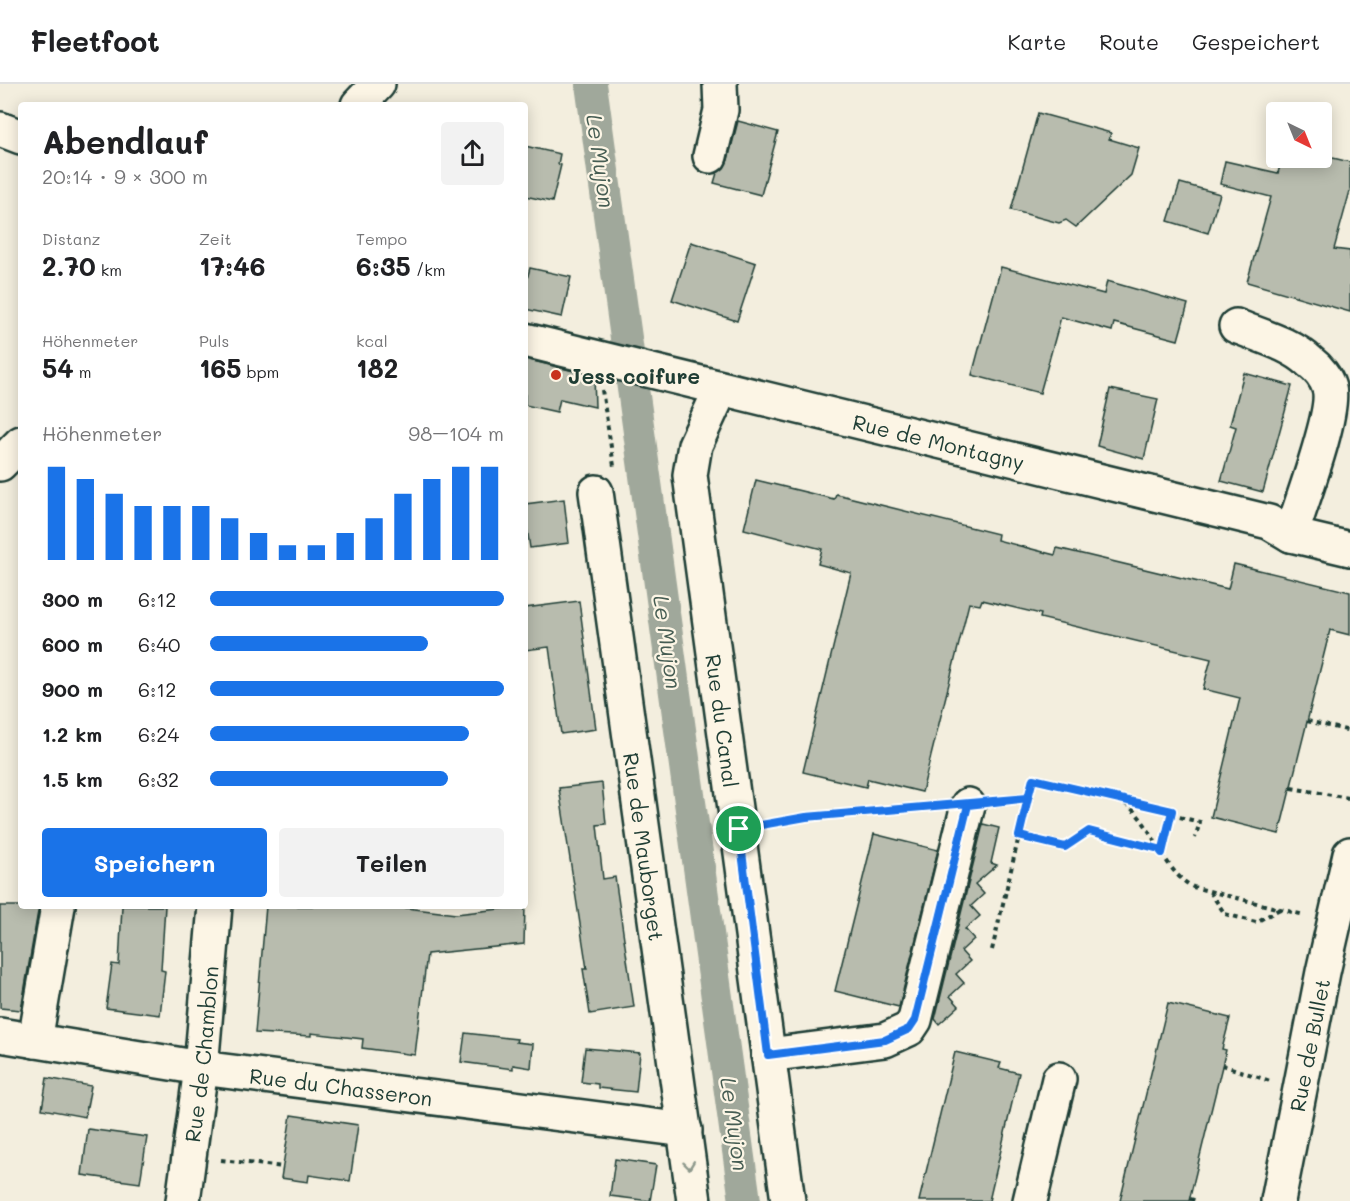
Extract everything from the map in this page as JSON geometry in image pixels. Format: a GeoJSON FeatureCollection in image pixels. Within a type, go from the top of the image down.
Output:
{"type":"FeatureCollection","features":[{"type":"Feature","properties":{"kind":"street"},"geometry":{"type":"LineString","coordinates":[[361,102],[378,84]]}},
{"type":"Feature","properties":{"kind":"street"},"geometry":{"type":"LineString","coordinates":[[710,156],[722,110],[720,84]]}},
{"type":"Feature","properties":{"kind":"street"},"geometry":{"type":"LineString","coordinates":[[0,129],[18,136]]}},
{"type":"Feature","properties":{"kind":"street"},"geometry":{"type":"LineString","coordinates":[[1236,326],[1290,349],[1309,360],[1321,372],[1330,388],[1329,411],[1292,534]]}},
{"type":"Feature","properties":{"kind":"street","name":"Rue de Montagny"},"geometry":{"type":"LineString","coordinates":[[528,341],[599,371],[667,376],[1269,522],[1292,534],[1350,549]]}},
{"type":"Feature","properties":{"kind":"street","name":"Rue du Canal"},"geometry":{"type":"LineString","coordinates":[[721,389],[695,445],[690,475],[788,1201]]}},
{"type":"Feature","properties":{"kind":"street","name":"Rue de Mauborget"},"geometry":{"type":"LineString","coordinates":[[606,484],[694,1201]]}},
{"type":"Feature","properties":{"kind":"street"},"geometry":{"type":"LineString","coordinates":[[768,1055],[885,1040],[909,1029],[915,1020],[968,805]]}},
{"type":"Feature","properties":{"kind":"street","name":"Rue de Bullet"},"geometry":{"type":"LineString","coordinates":[[1278,1201],[1334,922],[1350,854]]}},
{"type":"Feature","properties":{"kind":"street"},"geometry":{"type":"LineString","coordinates":[[34,1041],[57,909]]}},
{"type":"Feature","properties":{"kind":"street","name":"Rue de Chamblon"},"geometry":{"type":"LineString","coordinates":[[183,1201],[201,1068],[215,909]]}},
{"type":"Feature","properties":{"kind":"street","name":"Rue du Chasseron"},"geometry":{"type":"LineString","coordinates":[[0,1035],[201,1068],[685,1130]]}},
{"type":"Feature","properties":{"kind":"street"},"geometry":{"type":"LineString","coordinates":[[1030,1201],[1059,1079]]}},
{"type":"Feature","properties":{"kind":"path"},"geometry":{"type":"LineString","coordinates":[[599,371],[606,484]]}},
{"type":"Feature","properties":{"kind":"path"},"geometry":{"type":"LineString","coordinates":[[1307,721],[1350,731]]}},
{"type":"Feature","properties":{"kind":"path"},"geometry":{"type":"LineString","coordinates":[[992,950],[1033,779],[1172,811],[1160,851]]}},
{"type":"Feature","properties":{"kind":"path"},"geometry":{"type":"LineString","coordinates":[[1291,788],[1349,798]]}},
{"type":"Feature","properties":{"kind":"path"},"geometry":{"type":"LineString","coordinates":[[739,829],[806,817],[968,805],[1028,798]]}},
{"type":"Feature","properties":{"kind":"path"},"geometry":{"type":"LineString","coordinates":[[1119,800],[1140,819],[1182,881],[1210,891],[1334,922]]}},
{"type":"Feature","properties":{"kind":"path"},"geometry":{"type":"LineString","coordinates":[[1171,815],[1200,822],[1196,838]]}},
{"type":"Feature","properties":{"kind":"path"},"geometry":{"type":"LineString","coordinates":[[1019,836],[1065,847],[1089,831],[1160,851]]}},
{"type":"Feature","properties":{"kind":"path"},"geometry":{"type":"LineString","coordinates":[[1210,891],[1225,914],[1256,922],[1280,909]]}},
{"type":"Feature","properties":{"kind":"path"},"geometry":{"type":"LineString","coordinates":[[1222,1065],[1299,1092]]}},
{"type":"Feature","properties":{"kind":"path"},"geometry":{"type":"LineString","coordinates":[[216,1160],[283,1167]]}},
{"type":"Feature","properties":{"kind":"path"},"geometry":{"type":"LineString","coordinates":[[1190,1199],[1197,1201]]}},
{"type":"Feature","properties":{"kind":"building"},"geometry":{"type":"Polygon","coordinates":[[[1038,113],[1111,133],[1109,139],[1139,148],[1131,175],[1076,227],[1066,220],[1059,223],[1011,210],[1038,113]]]}},
{"type":"Feature","properties":{"kind":"building"},"geometry":{"type":"Polygon","coordinates":[[[738,121],[778,132],[761,195],[714,183],[717,173],[724,168],[728,160],[738,121]]]}},
{"type":"Feature","properties":{"kind":"building"},"geometry":{"type":"Polygon","coordinates":[[[528,147],[560,154],[558,164],[561,165],[552,202],[528,197],[528,147]]]}},
{"type":"Feature","properties":{"kind":"building"},"geometry":{"type":"Polygon","coordinates":[[[1332,158],[1350,162],[1350,191],[1334,249],[1350,251],[1350,312],[1247,282],[1271,197],[1220,184],[1225,161],[1278,173],[1279,168],[1332,168],[1332,158]]]}},
{"type":"Feature","properties":{"kind":"building"},"geometry":{"type":"Polygon","coordinates":[[[1180,183],[1220,194],[1208,233],[1168,221],[1180,183]]]}},
{"type":"Feature","properties":{"kind":"building"},"geometry":{"type":"Polygon","coordinates":[[[691,242],[756,263],[737,321],[672,300],[691,242]]]}},
{"type":"Feature","properties":{"kind":"building"},"geometry":{"type":"Polygon","coordinates":[[[1001,267],[1104,294],[1107,281],[1188,304],[1178,340],[1114,323],[1112,331],[1061,317],[1040,393],[972,375],[1001,267]]]}},
{"type":"Feature","properties":{"kind":"building"},"geometry":{"type":"Polygon","coordinates":[[[530,268],[571,277],[562,317],[528,310],[530,268]]]}},
{"type":"Feature","properties":{"kind":"building"},"geometry":{"type":"Polygon","coordinates":[[[528,360],[594,376],[595,407],[560,399],[557,412],[528,406],[528,360]]]}},
{"type":"Feature","properties":{"kind":"building"},"geometry":{"type":"Polygon","coordinates":[[[1244,373],[1292,386],[1263,492],[1221,481],[1236,427],[1230,425],[1244,373]]]}},
{"type":"Feature","properties":{"kind":"building"},"geometry":{"type":"Polygon","coordinates":[[[1110,389],[1158,399],[1144,459],[1097,446],[1110,389]]]}},
{"type":"Feature","properties":{"kind":"building"},"geometry":{"type":"Polygon","coordinates":[[[756,480],[834,499],[836,494],[998,534],[997,540],[1055,555],[1057,548],[1228,589],[1234,564],[1350,592],[1350,635],[1330,630],[1279,834],[1211,817],[1240,698],[1203,689],[1211,659],[1040,618],[1041,614],[982,600],[980,605],[969,603],[922,792],[868,779],[866,787],[803,772],[851,573],[818,564],[822,549],[744,529],[756,480]]]}},
{"type":"Feature","properties":{"kind":"building"},"geometry":{"type":"Polygon","coordinates":[[[564,499],[569,543],[530,548],[528,504],[564,499]]]}},
{"type":"Feature","properties":{"kind":"building"},"geometry":{"type":"Polygon","coordinates":[[[579,601],[596,729],[561,734],[549,647],[528,650],[528,608],[579,601]]]}},
{"type":"Feature","properties":{"kind":"building"},"geometry":{"type":"Polygon","coordinates":[[[602,783],[606,824],[597,825],[603,879],[615,877],[634,1007],[590,1014],[583,969],[587,969],[559,788],[602,783]]]}},
{"type":"Feature","properties":{"kind":"building"},"geometry":{"type":"Polygon","coordinates":[[[983,824],[999,828],[991,863],[997,865],[975,884],[984,894],[971,906],[980,916],[965,929],[974,939],[961,951],[970,961],[956,974],[964,983],[950,996],[959,1006],[939,1024],[935,1019],[983,824]]]}},
{"type":"Feature","properties":{"kind":"building"},"geometry":{"type":"Polygon","coordinates":[[[874,834],[938,850],[899,1007],[835,991],[874,834]]]}},
{"type":"Feature","properties":{"kind":"building"},"geometry":{"type":"Polygon","coordinates":[[[0,906],[38,909],[21,1010],[0,1008],[0,906]]]}},
{"type":"Feature","properties":{"kind":"building"},"geometry":{"type":"Polygon","coordinates":[[[122,909],[165,909],[161,970],[165,971],[160,1015],[106,1008],[112,964],[119,965],[122,909]]]}},
{"type":"Feature","properties":{"kind":"building"},"geometry":{"type":"Polygon","coordinates":[[[266,909],[415,909],[456,914],[499,909],[525,909],[524,944],[427,954],[415,1055],[362,1048],[363,1039],[311,1033],[311,1036],[255,1033],[266,909]]]}},
{"type":"Feature","properties":{"kind":"building"},"geometry":{"type":"Polygon","coordinates":[[[1168,1003],[1230,1018],[1222,1049],[1226,1050],[1189,1201],[1120,1201],[1168,1003]]]}},
{"type":"Feature","properties":{"kind":"building"},"geometry":{"type":"Polygon","coordinates":[[[465,1033],[517,1039],[516,1042],[533,1044],[531,1068],[513,1065],[513,1069],[461,1062],[465,1033]]]}},
{"type":"Feature","properties":{"kind":"building"},"geometry":{"type":"Polygon","coordinates":[[[585,1048],[640,1053],[636,1092],[598,1088],[598,1084],[581,1082],[585,1048]]]}},
{"type":"Feature","properties":{"kind":"building"},"geometry":{"type":"Polygon","coordinates":[[[955,1052],[1001,1063],[999,1068],[1019,1073],[989,1201],[919,1201],[955,1052]]]}},
{"type":"Feature","properties":{"kind":"building"},"geometry":{"type":"Polygon","coordinates":[[[47,1078],[91,1086],[85,1117],[42,1109],[47,1078]]]}},
{"type":"Feature","properties":{"kind":"building"},"geometry":{"type":"Polygon","coordinates":[[[291,1115],[358,1125],[350,1181],[309,1175],[308,1182],[281,1178],[291,1115]]]}},
{"type":"Feature","properties":{"kind":"building"},"geometry":{"type":"Polygon","coordinates":[[[88,1129],[147,1137],[140,1183],[82,1175],[88,1129]]]}},
{"type":"Feature","properties":{"kind":"building"},"geometry":{"type":"Polygon","coordinates":[[[615,1159],[656,1165],[650,1201],[610,1196],[615,1159]]]}},
{"type":"Feature","properties":{"kind":"waterway","name":"Le Mujon"},"geometry":{"type":"LineString","coordinates":[[591,84],[745,1201]]}},
{"type":"Feature","properties":{"kind":"place","name":"Jess coifure"},"geometry":{"type":"Point","coordinates":[556,375]}},
{"type":"Feature","properties":{"kind":"route"},"geometry":{"type":"LineString","coordinates":[[739,829],[768,1055],[885,1040],[909,1029],[915,1020],[968,805],[1028,798],[1033,779],[1172,811],[1162,853],[1159,849],[1089,831],[1065,847],[1019,836],[1028,798],[968,805],[806,817],[739,829]]}}]}
